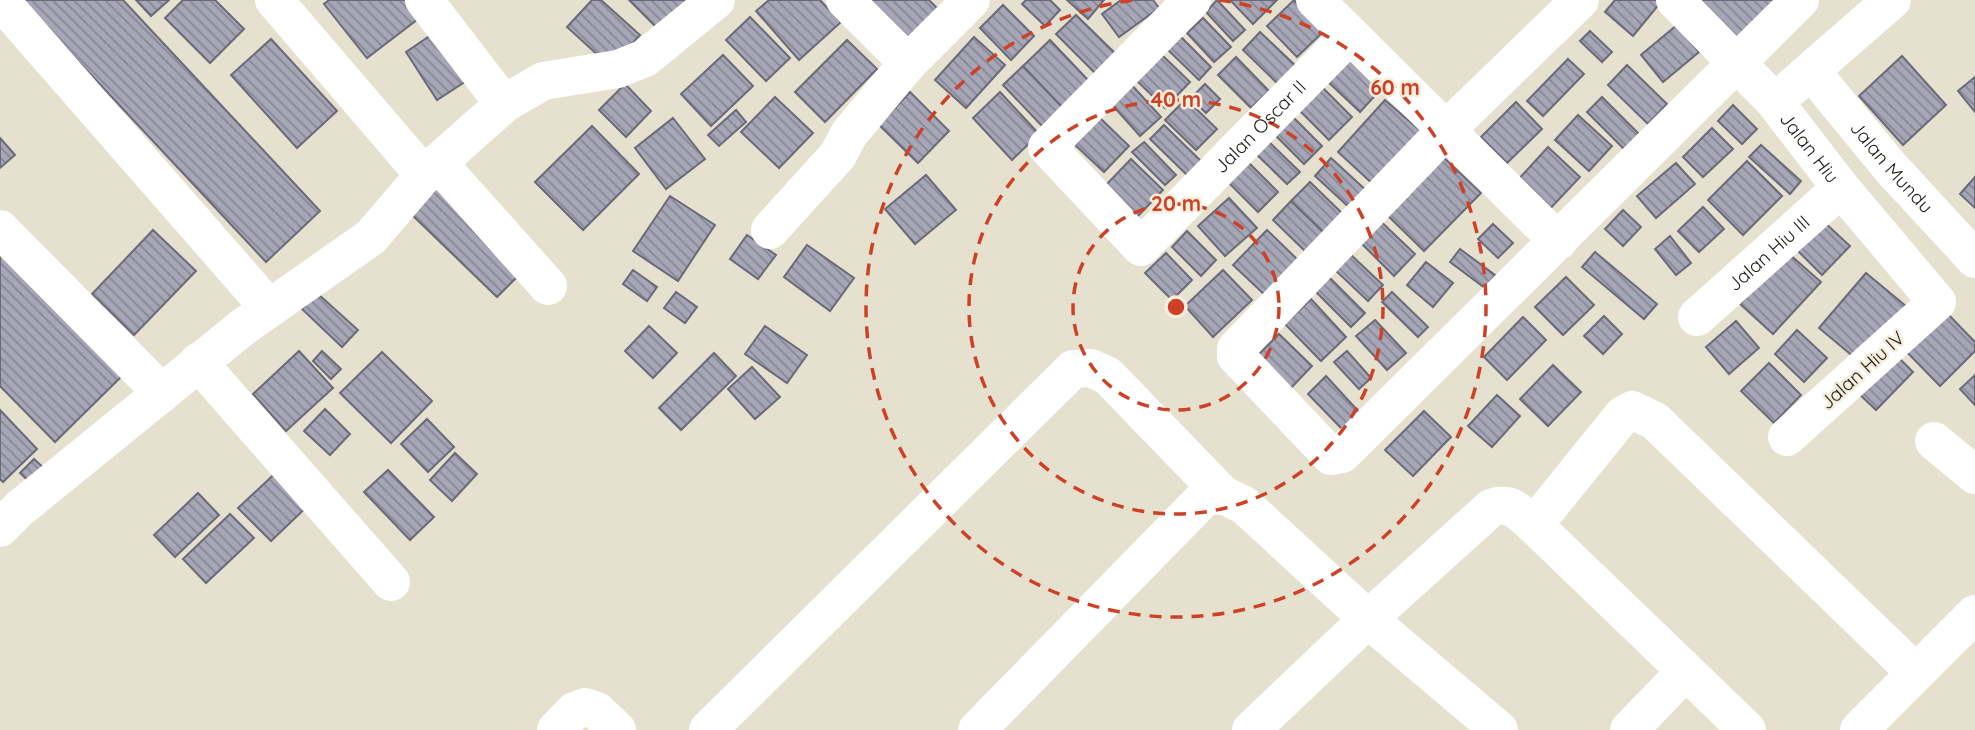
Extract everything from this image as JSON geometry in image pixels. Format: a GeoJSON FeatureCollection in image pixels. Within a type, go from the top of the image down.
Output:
{"type":"FeatureCollection","features":[{"type":"Feature","properties":{"kind":"street"},"geometry":{"type":"LineString","coordinates":[[274,0],[431,169],[548,286]]}},
{"type":"Feature","properties":{"kind":"street"},"geometry":{"type":"LineString","coordinates":[[424,0],[504,104]]}},
{"type":"Feature","properties":{"kind":"street"},"geometry":{"type":"LineString","coordinates":[[6,509],[163,393],[198,362],[269,308],[371,237],[431,169],[504,104],[543,81],[618,69],[645,58],[716,0]]}},
{"type":"Feature","properties":{"kind":"street"},"geometry":{"type":"LineString","coordinates":[[845,0],[908,63]]}},
{"type":"Feature","properties":{"kind":"street"},"geometry":{"type":"LineString","coordinates":[[770,230],[838,155],[849,134],[908,63],[971,0]]}},
{"type":"Feature","properties":{"kind":"street","name":"Jalan Oscar II"},"geometry":{"type":"LineString","coordinates":[[1192,0],[1047,148],[1141,247],[1350,35]]}},
{"type":"Feature","properties":{"kind":"street"},"geometry":{"type":"LineString","coordinates":[[1315,0],[1558,241]]}},
{"type":"Feature","properties":{"kind":"street"},"geometry":{"type":"LineString","coordinates":[[1580,0],[1446,130],[1236,349],[1236,356],[1331,456],[1342,454],[1800,0]]}},
{"type":"Feature","properties":{"kind":"street","name":"Jalan Hiu"},"geometry":{"type":"LineString","coordinates":[[1675,0],[1774,101],[1841,188],[1937,302]]}},
{"type":"Feature","properties":{"kind":"street"},"geometry":{"type":"LineString","coordinates":[[1774,101],[1812,72],[1892,0]]}},
{"type":"Feature","properties":{"kind":"street"},"geometry":{"type":"LineString","coordinates":[[5,12],[269,308]]}},
{"type":"Feature","properties":{"kind":"street","name":"Jalan Mundu"},"geometry":{"type":"LineString","coordinates":[[1812,72],[1891,168],[1975,259]]}},
{"type":"Feature","properties":{"kind":"street","name":"Jalan Hiu III"},"geometry":{"type":"LineString","coordinates":[[1697,317],[1841,188]]}},
{"type":"Feature","properties":{"kind":"street"},"geometry":{"type":"LineString","coordinates":[[0,229],[163,393]]}},
{"type":"Feature","properties":{"kind":"street","name":"Jalan Hiu IV"},"geometry":{"type":"LineString","coordinates":[[1787,437],[1937,302]]}},
{"type":"Feature","properties":{"kind":"street"},"geometry":{"type":"LineString","coordinates":[[198,362],[391,582]]}},
{"type":"Feature","properties":{"kind":"street"},"geometry":{"type":"LineString","coordinates":[[708,730],[1073,369],[1091,368],[1108,376],[1223,495],[1244,505],[1368,619],[1499,730]]}},
{"type":"Feature","properties":{"kind":"street"},"geometry":{"type":"LineString","coordinates":[[1534,525],[1623,415],[1632,411],[1655,421],[1916,673]]}},
{"type":"Feature","properties":{"kind":"street"},"geometry":{"type":"LineString","coordinates":[[1934,441],[1975,475]]}},
{"type":"Feature","properties":{"kind":"street"},"geometry":{"type":"LineString","coordinates":[[983,728],[1206,496],[1223,495]]}},
{"type":"Feature","properties":{"kind":"street"},"geometry":{"type":"LineString","coordinates":[[1251,730],[1368,619],[1491,508],[1502,503],[1510,505],[1534,525],[1747,730]]}},
{"type":"Feature","properties":{"kind":"street"},"geometry":{"type":"LineString","coordinates":[[1859,730],[1975,614]]}},
{"type":"Feature","properties":{"kind":"street"},"geometry":{"type":"LineString","coordinates":[[1629,730],[1686,671]]}},
{"type":"Feature","properties":{"kind":"street"},"geometry":{"type":"LineString","coordinates":[[556,730],[573,711],[585,707],[597,711],[617,730]]}},
{"type":"Feature","properties":{"kind":"building"},"geometry":{"type":"Polygon","coordinates":[[[21,0],[123,0],[320,211],[266,262],[21,0]]]}},
{"type":"Feature","properties":{"kind":"building"},"geometry":{"type":"Polygon","coordinates":[[[136,0],[169,0],[151,16],[136,0]]]}},
{"type":"Feature","properties":{"kind":"building"},"geometry":{"type":"Polygon","coordinates":[[[183,0],[215,0],[244,29],[210,63],[165,18],[183,0]]]}},
{"type":"Feature","properties":{"kind":"building"},"geometry":{"type":"Polygon","coordinates":[[[329,0],[410,0],[422,16],[367,58],[324,4],[329,0]]]}},
{"type":"Feature","properties":{"kind":"building"},"geometry":{"type":"Polygon","coordinates":[[[592,0],[601,0],[640,35],[611,67],[567,27],[592,0]]]}},
{"type":"Feature","properties":{"kind":"building"},"geometry":{"type":"Polygon","coordinates":[[[629,0],[704,0],[666,37],[629,0]]]}},
{"type":"Feature","properties":{"kind":"building"},"geometry":{"type":"Polygon","coordinates":[[[769,0],[820,0],[841,22],[799,60],[756,11],[769,0]]]}},
{"type":"Feature","properties":{"kind":"building"},"geometry":{"type":"Polygon","coordinates":[[[862,0],[929,0],[942,13],[907,46],[862,0]]]}},
{"type":"Feature","properties":{"kind":"building"},"geometry":{"type":"Polygon","coordinates":[[[1026,0],[1050,0],[1060,10],[1045,26],[1022,4],[1026,0]]]}},
{"type":"Feature","properties":{"kind":"building"},"geometry":{"type":"Polygon","coordinates":[[[1067,0],[1104,0],[1088,19],[1067,0]]]}},
{"type":"Feature","properties":{"kind":"building"},"geometry":{"type":"Polygon","coordinates":[[[1121,0],[1153,0],[1159,8],[1119,37],[1102,14],[1121,0]]]}},
{"type":"Feature","properties":{"kind":"building"},"geometry":{"type":"Polygon","coordinates":[[[1217,0],[1245,30],[1233,41],[1206,12],[1217,0]]]}},
{"type":"Feature","properties":{"kind":"building"},"geometry":{"type":"Polygon","coordinates":[[[1230,0],[1277,0],[1253,24],[1230,0]]]}},
{"type":"Feature","properties":{"kind":"building"},"geometry":{"type":"Polygon","coordinates":[[[1294,0],[1324,31],[1297,57],[1267,26],[1294,0]]]}},
{"type":"Feature","properties":{"kind":"building"},"geometry":{"type":"Polygon","coordinates":[[[1615,0],[1661,2],[1633,36],[1605,12],[1615,0]]]}},
{"type":"Feature","properties":{"kind":"building"},"geometry":{"type":"Polygon","coordinates":[[[1699,0],[1777,0],[1734,45],[1699,0]]]}},
{"type":"Feature","properties":{"kind":"building"},"geometry":{"type":"Polygon","coordinates":[[[1003,5],[1034,36],[1011,60],[980,28],[1003,5]]]}},
{"type":"Feature","properties":{"kind":"building"},"geometry":{"type":"Polygon","coordinates":[[[1076,15],[1116,54],[1096,74],[1056,34],[1076,15]]]}},
{"type":"Feature","properties":{"kind":"building"},"geometry":{"type":"Polygon","coordinates":[[[750,17],[790,58],[766,81],[726,40],[750,17]]]}},
{"type":"Feature","properties":{"kind":"building"},"geometry":{"type":"Polygon","coordinates":[[[1203,18],[1231,47],[1214,62],[1187,33],[1203,18]]]}},
{"type":"Feature","properties":{"kind":"building"},"geometry":{"type":"Polygon","coordinates":[[[1677,25],[1699,52],[1663,82],[1641,55],[1677,25]]]}},
{"type":"Feature","properties":{"kind":"building"},"geometry":{"type":"Polygon","coordinates":[[[443,27],[474,76],[437,100],[406,52],[443,27]]]}},
{"type":"Feature","properties":{"kind":"building"},"geometry":{"type":"Polygon","coordinates":[[[1590,31],[1612,52],[1602,62],[1580,41],[1590,31]]]}},
{"type":"Feature","properties":{"kind":"building"},"geometry":{"type":"Polygon","coordinates":[[[1260,32],[1298,68],[1280,86],[1243,50],[1260,32]]]}},
{"type":"Feature","properties":{"kind":"building"},"geometry":{"type":"Polygon","coordinates":[[[974,37],[1005,65],[966,108],[935,80],[974,37]]]}},
{"type":"Feature","properties":{"kind":"building"},"geometry":{"type":"Polygon","coordinates":[[[1181,37],[1211,67],[1199,80],[1168,50],[1181,37]]]}},
{"type":"Feature","properties":{"kind":"building"},"geometry":{"type":"Polygon","coordinates":[[[271,39],[337,111],[297,148],[231,75],[271,39]]]}},
{"type":"Feature","properties":{"kind":"building"},"geometry":{"type":"Polygon","coordinates":[[[847,40],[877,69],[825,122],[795,92],[847,40]]]}},
{"type":"Feature","properties":{"kind":"building"},"geometry":{"type":"Polygon","coordinates":[[[1050,40],[1089,81],[1062,107],[1023,66],[1050,40]]]}},
{"type":"Feature","properties":{"kind":"building"},"geometry":{"type":"Polygon","coordinates":[[[1160,53],[1190,82],[1165,108],[1135,79],[1160,53]]]}},
{"type":"Feature","properties":{"kind":"building"},"geometry":{"type":"Polygon","coordinates":[[[723,55],[753,86],[711,126],[681,94],[723,55]]]}},
{"type":"Feature","properties":{"kind":"building"},"geometry":{"type":"Polygon","coordinates":[[[1902,56],[1946,105],[1903,145],[1859,96],[1902,56]]]}},
{"type":"Feature","properties":{"kind":"building"},"geometry":{"type":"Polygon","coordinates":[[[1236,57],[1269,91],[1251,108],[1218,75],[1236,57]]]}},
{"type":"Feature","properties":{"kind":"building"},"geometry":{"type":"Polygon","coordinates":[[[1348,57],[1382,88],[1360,112],[1326,80],[1348,57]]]}},
{"type":"Feature","properties":{"kind":"building"},"geometry":{"type":"Polygon","coordinates":[[[1568,59],[1584,74],[1543,116],[1527,101],[1568,59]]]}},
{"type":"Feature","properties":{"kind":"building"},"geometry":{"type":"Polygon","coordinates":[[[1627,65],[1667,104],[1648,124],[1608,85],[1627,65]]]}},
{"type":"Feature","properties":{"kind":"building"},"geometry":{"type":"Polygon","coordinates":[[[1023,66],[1062,107],[1042,126],[1003,85],[1023,66]]]}},
{"type":"Feature","properties":{"kind":"building"},"geometry":{"type":"Polygon","coordinates":[[[1975,77],[1975,112],[1958,91],[1975,77]]]}},
{"type":"Feature","properties":{"kind":"building"},"geometry":{"type":"Polygon","coordinates":[[[1128,81],[1161,117],[1140,136],[1107,99],[1128,81]]]}},
{"type":"Feature","properties":{"kind":"building"},"geometry":{"type":"Polygon","coordinates":[[[625,84],[651,111],[626,137],[599,110],[625,84]]]}},
{"type":"Feature","properties":{"kind":"building"},"geometry":{"type":"Polygon","coordinates":[[[1205,84],[1220,99],[1206,113],[1191,98],[1205,84]]]}},
{"type":"Feature","properties":{"kind":"building"},"geometry":{"type":"Polygon","coordinates":[[[1321,86],[1352,117],[1329,140],[1298,109],[1321,86]]]}},
{"type":"Feature","properties":{"kind":"building"},"geometry":{"type":"Polygon","coordinates":[[[910,92],[949,131],[918,163],[879,125],[910,92]]]}},
{"type":"Feature","properties":{"kind":"building"},"geometry":{"type":"Polygon","coordinates":[[[1000,92],[1039,134],[1012,160],[973,118],[1000,92]]]}},
{"type":"Feature","properties":{"kind":"building"},"geometry":{"type":"Polygon","coordinates":[[[775,97],[813,133],[779,168],[741,132],[775,97]]]}},
{"type":"Feature","properties":{"kind":"building"},"geometry":{"type":"Polygon","coordinates":[[[1602,97],[1640,135],[1625,150],[1587,112],[1602,97]]]}},
{"type":"Feature","properties":{"kind":"building"},"geometry":{"type":"Polygon","coordinates":[[[1186,99],[1217,129],[1196,150],[1165,120],[1186,99]]]}},
{"type":"Feature","properties":{"kind":"building"},"geometry":{"type":"Polygon","coordinates":[[[1385,100],[1423,133],[1375,186],[1338,152],[1385,100]]]}},
{"type":"Feature","properties":{"kind":"building"},"geometry":{"type":"Polygon","coordinates":[[[1516,102],[1542,129],[1507,163],[1481,137],[1516,102]]]}},
{"type":"Feature","properties":{"kind":"building"},"geometry":{"type":"Polygon","coordinates":[[[1733,105],[1757,129],[1742,144],[1718,121],[1733,105]]]}},
{"type":"Feature","properties":{"kind":"building"},"geometry":{"type":"Polygon","coordinates":[[[736,110],[746,122],[719,146],[708,135],[736,110]]]}},
{"type":"Feature","properties":{"kind":"building"},"geometry":{"type":"Polygon","coordinates":[[[1290,114],[1322,146],[1304,164],[1272,132],[1290,114]]]}},
{"type":"Feature","properties":{"kind":"building"},"geometry":{"type":"Polygon","coordinates":[[[1578,115],[1612,146],[1589,171],[1555,140],[1578,115]]]}},
{"type":"Feature","properties":{"kind":"building"},"geometry":{"type":"Polygon","coordinates":[[[673,118],[705,159],[666,189],[635,148],[673,118]]]}},
{"type":"Feature","properties":{"kind":"building"},"geometry":{"type":"Polygon","coordinates":[[[1100,118],[1129,146],[1104,172],[1075,145],[1100,118]]]}},
{"type":"Feature","properties":{"kind":"building"},"geometry":{"type":"Polygon","coordinates":[[[1164,125],[1201,161],[1187,175],[1150,139],[1164,125]]]}},
{"type":"Feature","properties":{"kind":"building"},"geometry":{"type":"Polygon","coordinates":[[[592,126],[639,174],[583,230],[535,182],[592,126]]]}},
{"type":"Feature","properties":{"kind":"building"},"geometry":{"type":"Polygon","coordinates":[[[1712,128],[1733,149],[1703,177],[1683,157],[1712,128]]]}},
{"type":"Feature","properties":{"kind":"building"},"geometry":{"type":"Polygon","coordinates":[[[0,138],[15,155],[0,168],[0,138]]]}},
{"type":"Feature","properties":{"kind":"building"},"geometry":{"type":"Polygon","coordinates":[[[1265,138],[1300,172],[1287,184],[1253,151],[1265,138]]]}},
{"type":"Feature","properties":{"kind":"building"},"geometry":{"type":"Polygon","coordinates":[[[1144,142],[1176,175],[1165,185],[1132,152],[1144,142]]]}},
{"type":"Feature","properties":{"kind":"building"},"geometry":{"type":"Polygon","coordinates":[[[1761,145],[1801,181],[1790,194],[1749,157],[1761,145]]]}},
{"type":"Feature","properties":{"kind":"building"},"geometry":{"type":"Polygon","coordinates":[[[1548,147],[1580,177],[1546,213],[1515,183],[1548,147]]]}},
{"type":"Feature","properties":{"kind":"building"},"geometry":{"type":"Polygon","coordinates":[[[1439,153],[1481,193],[1424,251],[1383,211],[1439,153]]]}},
{"type":"Feature","properties":{"kind":"building"},"geometry":{"type":"Polygon","coordinates":[[[1331,158],[1368,192],[1351,209],[1315,176],[1331,158]]]}},
{"type":"Feature","properties":{"kind":"building"},"geometry":{"type":"Polygon","coordinates":[[[1131,159],[1163,190],[1137,217],[1105,186],[1131,159]]]}},
{"type":"Feature","properties":{"kind":"building"},"geometry":{"type":"Polygon","coordinates":[[[1246,160],[1278,192],[1258,212],[1226,180],[1246,160]]]}},
{"type":"Feature","properties":{"kind":"building"},"geometry":{"type":"Polygon","coordinates":[[[1747,161],[1782,196],[1743,235],[1708,200],[1747,161]]]}},
{"type":"Feature","properties":{"kind":"building"},"geometry":{"type":"Polygon","coordinates":[[[1676,163],[1695,184],[1656,218],[1637,196],[1676,163]]]}},
{"type":"Feature","properties":{"kind":"building"},"geometry":{"type":"Polygon","coordinates":[[[926,175],[956,210],[915,244],[885,209],[926,175]]]}},
{"type":"Feature","properties":{"kind":"building"},"geometry":{"type":"Polygon","coordinates":[[[1975,177],[1975,208],[1960,194],[1975,177]]]}},
{"type":"Feature","properties":{"kind":"building"},"geometry":{"type":"Polygon","coordinates":[[[1310,182],[1346,217],[1327,236],[1291,201],[1310,182]]]}},
{"type":"Feature","properties":{"kind":"building"},"geometry":{"type":"Polygon","coordinates":[[[439,184],[526,268],[497,297],[410,213],[439,184]]]}},
{"type":"Feature","properties":{"kind":"building"},"geometry":{"type":"Polygon","coordinates":[[[670,196],[715,225],[678,281],[633,251],[670,196]]]}},
{"type":"Feature","properties":{"kind":"building"},"geometry":{"type":"Polygon","coordinates":[[[1229,198],[1257,228],[1225,256],[1198,226],[1229,198]]]}},
{"type":"Feature","properties":{"kind":"building"},"geometry":{"type":"Polygon","coordinates":[[[1291,201],[1327,236],[1309,255],[1273,220],[1291,201]]]}},
{"type":"Feature","properties":{"kind":"building"},"geometry":{"type":"Polygon","coordinates":[[[1703,207],[1724,229],[1699,252],[1678,231],[1703,207]]]}},
{"type":"Feature","properties":{"kind":"building"},"geometry":{"type":"Polygon","coordinates":[[[1623,210],[1641,227],[1623,246],[1605,229],[1623,210]]]}},
{"type":"Feature","properties":{"kind":"building"},"geometry":{"type":"Polygon","coordinates":[[[1373,214],[1415,254],[1394,276],[1353,235],[1373,214]]]}},
{"type":"Feature","properties":{"kind":"building"},"geometry":{"type":"Polygon","coordinates":[[[1823,221],[1850,246],[1822,275],[1796,249],[1823,221]]]}},
{"type":"Feature","properties":{"kind":"building"},"geometry":{"type":"Polygon","coordinates":[[[1493,224],[1513,243],[1498,258],[1478,239],[1493,224]]]}},
{"type":"Feature","properties":{"kind":"building"},"geometry":{"type":"Polygon","coordinates":[[[153,230],[196,271],[134,335],[92,294],[153,230]]]}},
{"type":"Feature","properties":{"kind":"building"},"geometry":{"type":"Polygon","coordinates":[[[1267,230],[1299,261],[1266,296],[1233,265],[1267,230]]]}},
{"type":"Feature","properties":{"kind":"building"},"geometry":{"type":"Polygon","coordinates":[[[1187,231],[1216,260],[1201,276],[1172,247],[1187,231]]]}},
{"type":"Feature","properties":{"kind":"building"},"geometry":{"type":"Polygon","coordinates":[[[747,235],[776,255],[758,279],[730,259],[747,235]]]}},
{"type":"Feature","properties":{"kind":"building"},"geometry":{"type":"Polygon","coordinates":[[[1670,236],[1691,263],[1676,275],[1655,249],[1670,236]]]}},
{"type":"Feature","properties":{"kind":"building"},"geometry":{"type":"Polygon","coordinates":[[[807,245],[854,278],[830,311],[784,277],[807,245]]]}},
{"type":"Feature","properties":{"kind":"building"},"geometry":{"type":"Polygon","coordinates":[[[1460,249],[1495,275],[1485,288],[1450,262],[1460,249]]]}},
{"type":"Feature","properties":{"kind":"building"},"geometry":{"type":"Polygon","coordinates":[[[1595,252],[1657,304],[1644,319],[1582,267],[1595,252]]]}},
{"type":"Feature","properties":{"kind":"building"},"geometry":{"type":"Polygon","coordinates":[[[1787,252],[1821,282],[1773,334],[1740,304],[1787,252]]]}},
{"type":"Feature","properties":{"kind":"building"},"geometry":{"type":"Polygon","coordinates":[[[4,253],[123,375],[55,442],[0,386],[0,257],[4,253]]]}},
{"type":"Feature","properties":{"kind":"building"},"geometry":{"type":"Polygon","coordinates":[[[1166,253],[1192,280],[1172,300],[1145,273],[1166,253]]]}},
{"type":"Feature","properties":{"kind":"building"},"geometry":{"type":"Polygon","coordinates":[[[1349,253],[1383,285],[1368,301],[1334,269],[1349,253]]]}},
{"type":"Feature","properties":{"kind":"building"},"geometry":{"type":"Polygon","coordinates":[[[1426,262],[1453,283],[1433,307],[1407,285],[1426,262]]]}},
{"type":"Feature","properties":{"kind":"building"},"geometry":{"type":"Polygon","coordinates":[[[633,270],[657,287],[647,301],[623,284],[633,270]]]}},
{"type":"Feature","properties":{"kind":"building"},"geometry":{"type":"Polygon","coordinates":[[[1223,270],[1252,300],[1213,337],[1185,306],[1223,270]]]}},
{"type":"Feature","properties":{"kind":"building"},"geometry":{"type":"Polygon","coordinates":[[[1866,273],[1907,307],[1861,363],[1819,328],[1866,273]]]}},
{"type":"Feature","properties":{"kind":"building"},"geometry":{"type":"Polygon","coordinates":[[[1326,274],[1365,313],[1351,327],[1312,288],[1326,274]]]}},
{"type":"Feature","properties":{"kind":"building"},"geometry":{"type":"Polygon","coordinates":[[[1566,277],[1594,305],[1563,335],[1535,307],[1566,277]]]}},
{"type":"Feature","properties":{"kind":"building"},"geometry":{"type":"Polygon","coordinates":[[[676,292],[697,307],[685,323],[664,308],[676,292]]]}},
{"type":"Feature","properties":{"kind":"building"},"geometry":{"type":"Polygon","coordinates":[[[1392,292],[1428,327],[1418,337],[1382,302],[1392,292]]]}},
{"type":"Feature","properties":{"kind":"building"},"geometry":{"type":"Polygon","coordinates":[[[317,293],[358,330],[342,347],[302,309],[317,293]]]}},
{"type":"Feature","properties":{"kind":"building"},"geometry":{"type":"Polygon","coordinates":[[[1311,299],[1346,337],[1321,361],[1285,324],[1311,299]]]}},
{"type":"Feature","properties":{"kind":"building"},"geometry":{"type":"Polygon","coordinates":[[[1940,306],[1975,342],[1975,351],[1940,386],[1900,345],[1940,306]]]}},
{"type":"Feature","properties":{"kind":"building"},"geometry":{"type":"Polygon","coordinates":[[[1604,316],[1622,334],[1603,354],[1584,336],[1604,316]]]}},
{"type":"Feature","properties":{"kind":"building"},"geometry":{"type":"Polygon","coordinates":[[[1523,317],[1546,340],[1507,380],[1484,357],[1523,317]]]}},
{"type":"Feature","properties":{"kind":"building"},"geometry":{"type":"Polygon","coordinates":[[[1375,320],[1406,353],[1387,370],[1356,336],[1375,320]]]}},
{"type":"Feature","properties":{"kind":"building"},"geometry":{"type":"Polygon","coordinates":[[[1736,321],[1759,348],[1729,374],[1706,347],[1736,321]]]}},
{"type":"Feature","properties":{"kind":"building"},"geometry":{"type":"Polygon","coordinates":[[[649,326],[677,353],[653,378],[625,351],[649,326]]]}},
{"type":"Feature","properties":{"kind":"building"},"geometry":{"type":"Polygon","coordinates":[[[765,326],[807,355],[787,383],[745,354],[765,326]]]}},
{"type":"Feature","properties":{"kind":"building"},"geometry":{"type":"Polygon","coordinates":[[[1797,330],[1827,358],[1804,382],[1775,354],[1797,330]]]}},
{"type":"Feature","properties":{"kind":"building"},"geometry":{"type":"Polygon","coordinates":[[[1279,334],[1312,366],[1288,391],[1255,358],[1279,334]]]}},
{"type":"Feature","properties":{"kind":"building"},"geometry":{"type":"Polygon","coordinates":[[[299,351],[333,388],[286,431],[253,394],[299,351]]]}},
{"type":"Feature","properties":{"kind":"building"},"geometry":{"type":"Polygon","coordinates":[[[322,351],[341,369],[331,379],[313,361],[322,351]]]}},
{"type":"Feature","properties":{"kind":"building"},"geometry":{"type":"Polygon","coordinates":[[[1347,351],[1371,378],[1359,389],[1334,362],[1347,351]]]}},
{"type":"Feature","properties":{"kind":"building"},"geometry":{"type":"Polygon","coordinates":[[[382,352],[432,401],[391,443],[340,393],[382,352]]]}},
{"type":"Feature","properties":{"kind":"building"},"geometry":{"type":"Polygon","coordinates":[[[1893,352],[1913,372],[1876,410],[1856,391],[1893,352]]]}},
{"type":"Feature","properties":{"kind":"building"},"geometry":{"type":"Polygon","coordinates":[[[714,353],[736,376],[681,430],[659,408],[714,353]]]}},
{"type":"Feature","properties":{"kind":"building"},"geometry":{"type":"Polygon","coordinates":[[[1769,363],[1801,395],[1774,423],[1741,391],[1769,363]]]}},
{"type":"Feature","properties":{"kind":"building"},"geometry":{"type":"Polygon","coordinates":[[[1553,365],[1581,392],[1548,426],[1520,399],[1553,365]]]}},
{"type":"Feature","properties":{"kind":"building"},"geometry":{"type":"Polygon","coordinates":[[[752,367],[780,397],[755,419],[728,389],[752,367]]]}},
{"type":"Feature","properties":{"kind":"building"},"geometry":{"type":"Polygon","coordinates":[[[1975,375],[1975,405],[1960,389],[1975,375]]]}},
{"type":"Feature","properties":{"kind":"building"},"geometry":{"type":"Polygon","coordinates":[[[1326,376],[1360,413],[1342,429],[1308,394],[1326,376]]]}},
{"type":"Feature","properties":{"kind":"building"},"geometry":{"type":"Polygon","coordinates":[[[1497,395],[1520,416],[1492,447],[1468,426],[1497,395]]]}},
{"type":"Feature","properties":{"kind":"building"},"geometry":{"type":"Polygon","coordinates":[[[325,409],[350,434],[330,455],[304,431],[325,409]]]}},
{"type":"Feature","properties":{"kind":"building"},"geometry":{"type":"Polygon","coordinates":[[[0,410],[37,449],[3,482],[0,479],[0,410]]]}},
{"type":"Feature","properties":{"kind":"building"},"geometry":{"type":"Polygon","coordinates":[[[1424,411],[1451,437],[1413,476],[1385,450],[1424,411]]]}},
{"type":"Feature","properties":{"kind":"building"},"geometry":{"type":"Polygon","coordinates":[[[427,419],[454,447],[428,472],[401,444],[427,419]]]}},
{"type":"Feature","properties":{"kind":"building"},"geometry":{"type":"Polygon","coordinates":[[[455,453],[477,474],[452,501],[430,480],[455,453]]]}},
{"type":"Feature","properties":{"kind":"building"},"geometry":{"type":"Polygon","coordinates":[[[34,459],[47,471],[33,485],[20,473],[34,459]]]}},
{"type":"Feature","properties":{"kind":"building"},"geometry":{"type":"Polygon","coordinates":[[[283,466],[315,499],[271,541],[238,508],[283,466]]]}},
{"type":"Feature","properties":{"kind":"building"},"geometry":{"type":"Polygon","coordinates":[[[388,470],[434,517],[410,540],[364,492],[388,470]]]}},
{"type":"Feature","properties":{"kind":"building"},"geometry":{"type":"Polygon","coordinates":[[[198,493],[219,515],[175,557],[154,535],[198,493]]]}},
{"type":"Feature","properties":{"kind":"building"},"geometry":{"type":"Polygon","coordinates":[[[230,514],[254,538],[206,583],[183,559],[230,514]]]}}]}
